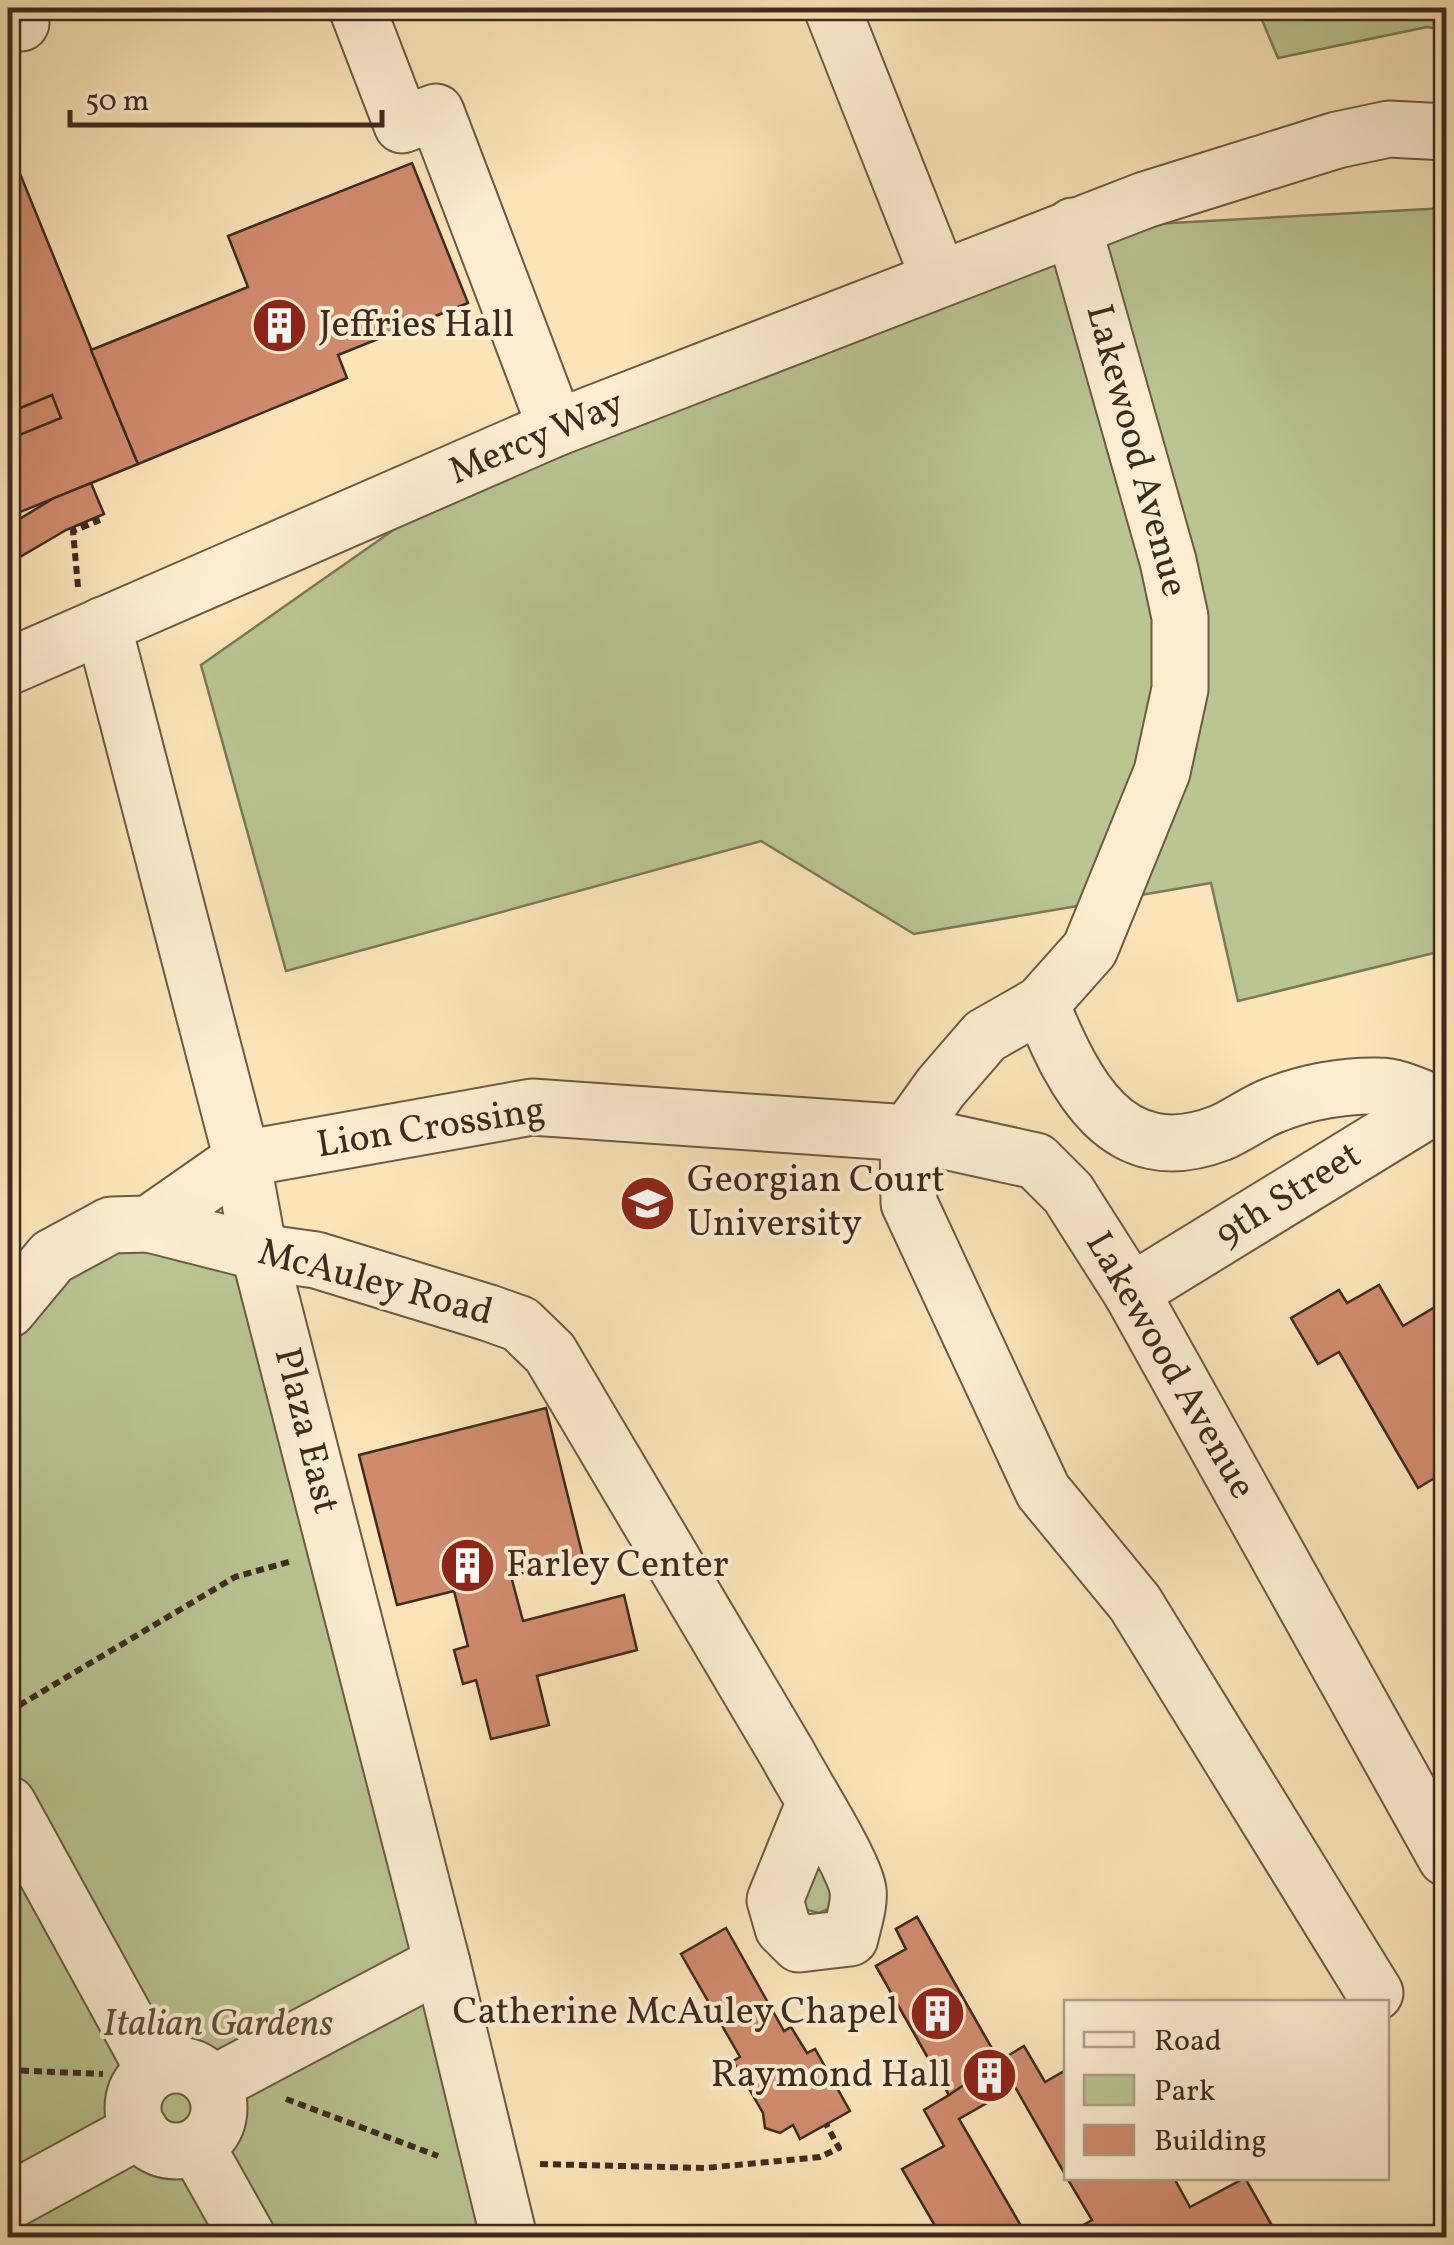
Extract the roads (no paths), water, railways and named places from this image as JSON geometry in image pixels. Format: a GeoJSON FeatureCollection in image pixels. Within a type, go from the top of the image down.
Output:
{"type":"FeatureCollection","features":[{"type":"Feature","properties":{"kind":"street"},"geometry":{"type":"LineString","coordinates":[[357,8],[402,125],[436,112],[556,428]]}},
{"type":"Feature","properties":{"kind":"street"},"geometry":{"type":"LineString","coordinates":[[832,8],[938,278]]}},
{"type":"Feature","properties":{"kind":"street","name":"Mercy Way"},"geometry":{"type":"LineString","coordinates":[[8,667],[556,428],[1073,226],[1337,140],[1388,130],[1446,132]]}},
{"type":"Feature","properties":{"kind":"street","name":"Lakewood Avenue"},"geometry":{"type":"LineString","coordinates":[[1073,226],[1168,561],[1180,617],[1180,689],[1162,772],[1090,948],[1041,1004],[985,1036],[908,1133],[1036,1161],[1068,1192],[1131,1292],[1446,1858]]}},
{"type":"Feature","properties":{"kind":"street","name":"Plaza East"},"geometry":{"type":"LineString","coordinates":[[103,625],[242,1160],[259,1252],[509,2238]]}},
{"type":"Feature","properties":{"kind":"street"},"geometry":{"type":"LineString","coordinates":[[1041,1004],[1064,1058],[1109,1122],[1132,1136],[1171,1143],[1218,1134],[1274,1105],[1315,1092],[1382,1086],[1442,1102]]}},
{"type":"Feature","properties":{"kind":"street","name":"9th Street"},"geometry":{"type":"LineString","coordinates":[[1131,1292],[1442,1102]]}},
{"type":"Feature","properties":{"kind":"street","name":"Lion Crossing"},"geometry":{"type":"LineString","coordinates":[[8,1310],[52,1257],[111,1225],[149,1224],[242,1160],[532,1107],[908,1133]]}},
{"type":"Feature","properties":{"kind":"street"},"geometry":{"type":"LineString","coordinates":[[908,1133],[909,1203],[1043,1491],[1134,1603],[1375,1993]]}},
{"type":"Feature","properties":{"kind":"street","name":"McAuley Road"},"geometry":{"type":"LineString","coordinates":[[149,1224],[259,1252],[316,1260],[520,1324],[550,1352],[814,1804]]}},
{"type":"Feature","properties":{"kind":"street"},"geometry":{"type":"LineString","coordinates":[[8,1804],[122,2069],[141,2082],[133,2109],[140,2130],[154,2146],[168,2151],[197,2146],[217,2125],[219,2097],[213,2084],[192,2066],[122,2069]]}},
{"type":"Feature","properties":{"kind":"street"},"geometry":{"type":"LineString","coordinates":[[213,2084],[442,1963]]}},
{"type":"Feature","properties":{"kind":"street"},"geometry":{"type":"LineString","coordinates":[[8,2202],[140,2130]]}},
{"type":"Feature","properties":{"kind":"street"},"geometry":{"type":"LineString","coordinates":[[197,2146],[248,2238]]}},
{"type":"Feature","properties":{"kind":"place","name":"Jeffries Hall"},"geometry":{"type":"Point","coordinates":[280,326]}},
{"type":"Feature","properties":{"kind":"place","name":"Georgian Court University"},"geometry":{"type":"Point","coordinates":[648,1203]}},
{"type":"Feature","properties":{"kind":"place","name":"Farley Center"},"geometry":{"type":"Point","coordinates":[467,1566]}},
{"type":"Feature","properties":{"kind":"place","name":"Catherine McAuley Chapel"},"geometry":{"type":"Point","coordinates":[937,2013]}},
{"type":"Feature","properties":{"kind":"place","name":"Raymond Hall"},"geometry":{"type":"Point","coordinates":[990,2076]}},
{"type":"Feature","properties":{"kind":"park label","name":"Italian Gardens"},"geometry":{"type":"Point","coordinates":[218,2025]}}]}
